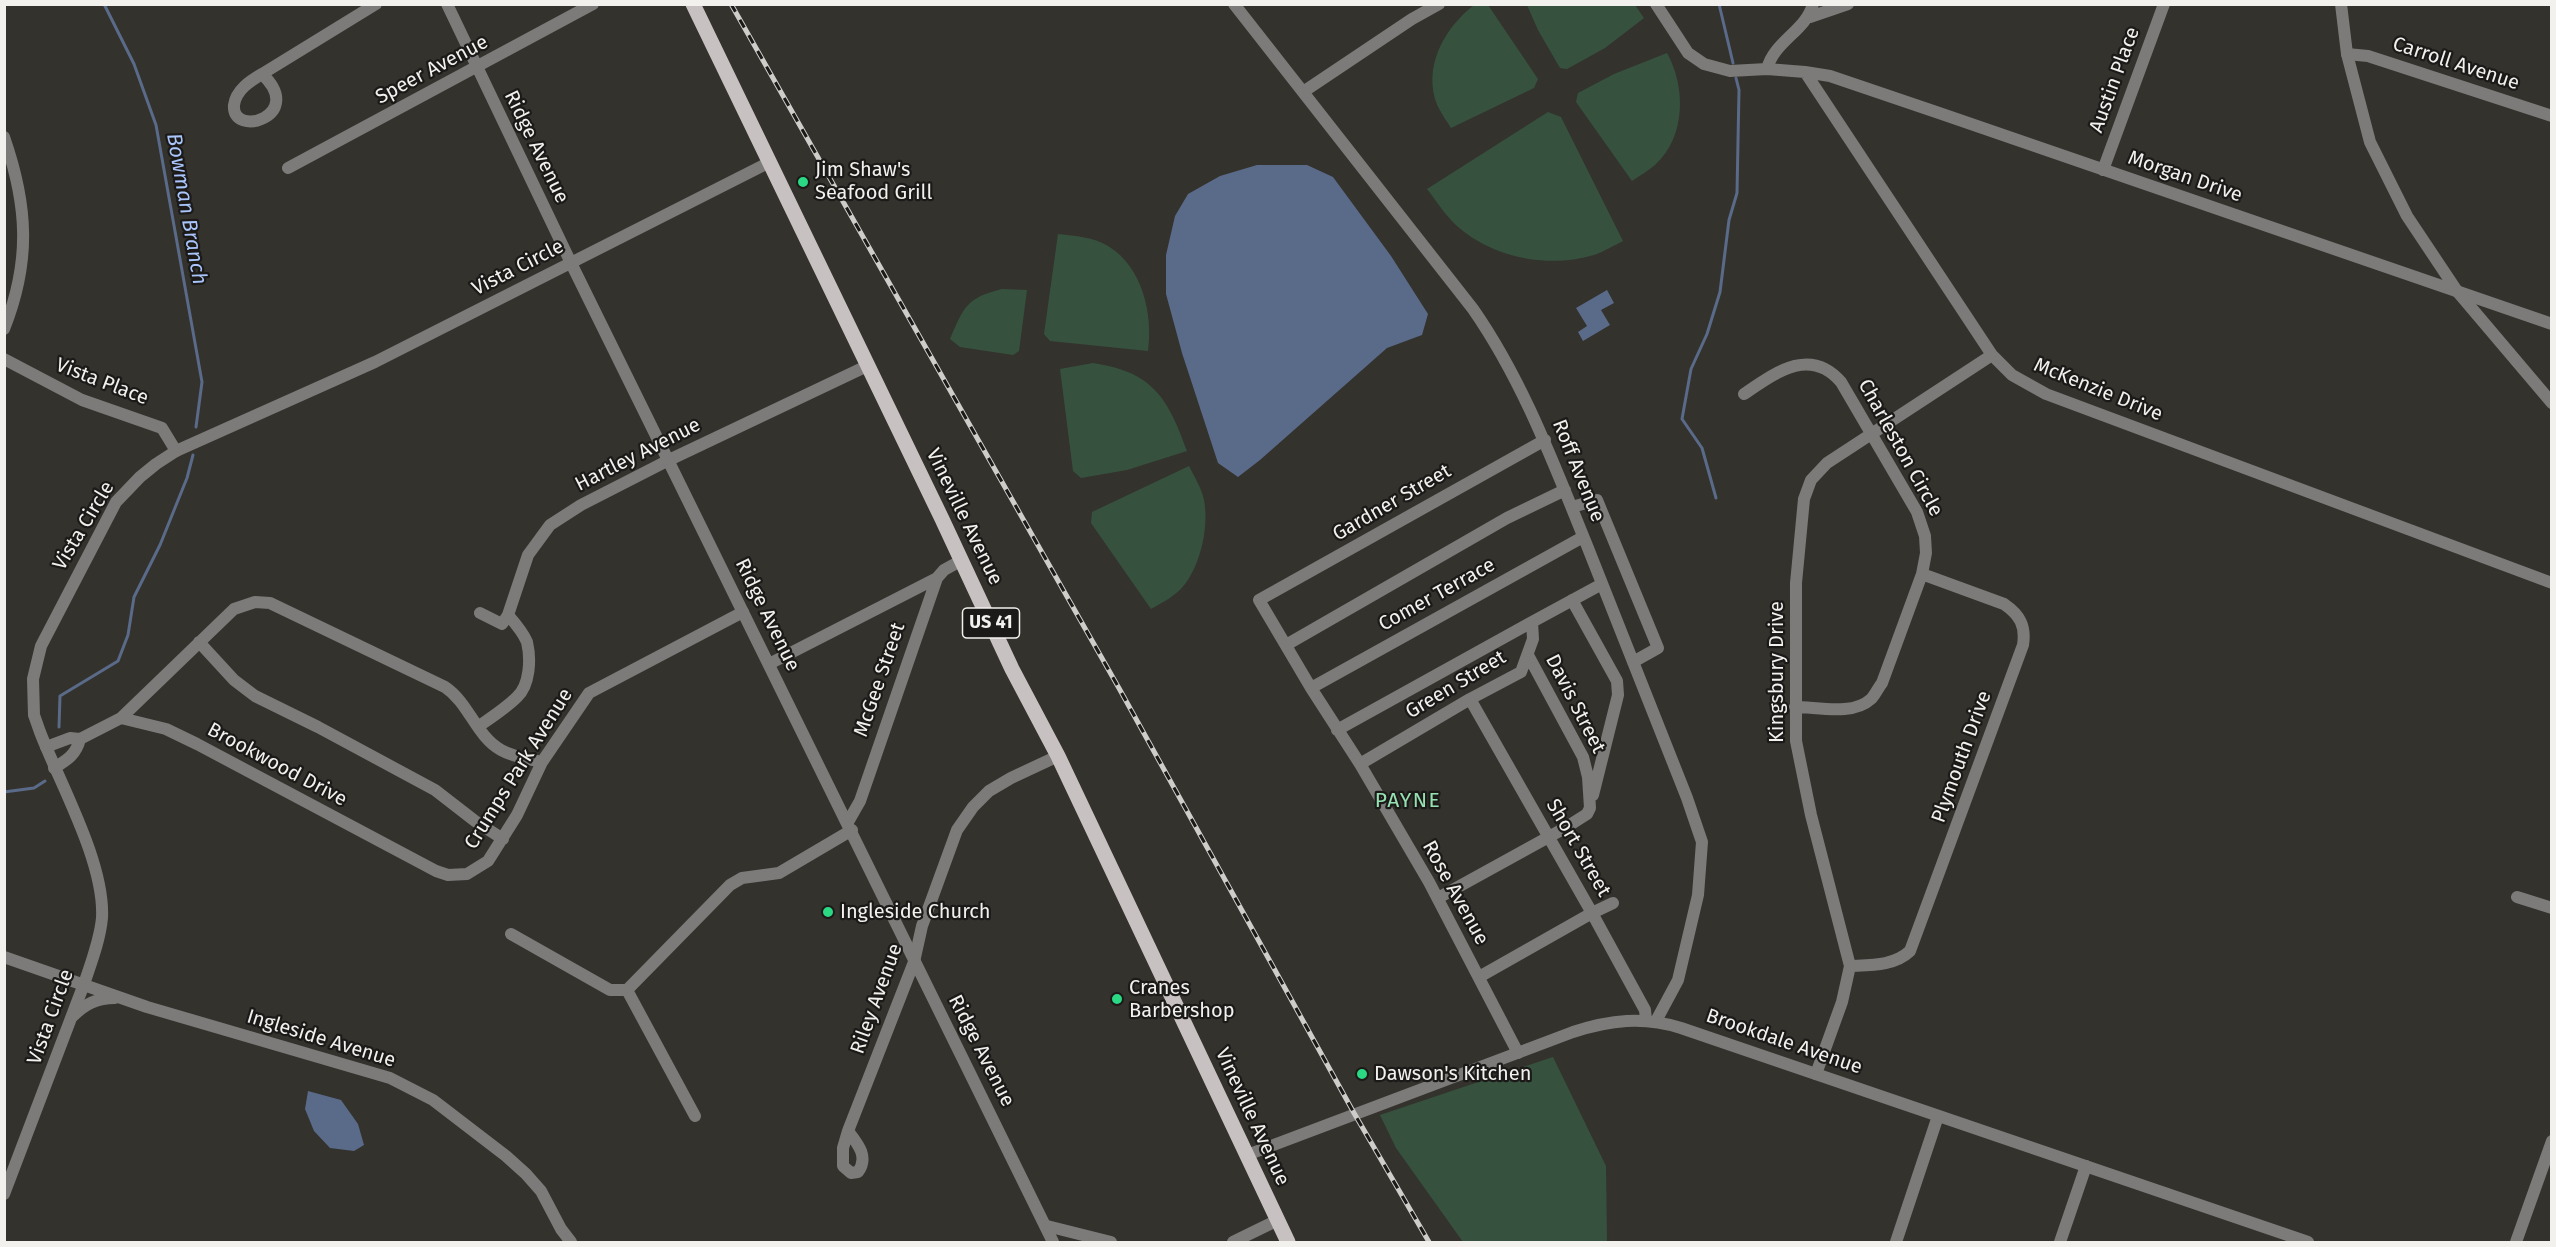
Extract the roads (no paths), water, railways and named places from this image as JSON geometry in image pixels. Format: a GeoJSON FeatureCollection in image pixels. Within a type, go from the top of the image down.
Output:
{"type":"FeatureCollection","features":[{"type":"Feature","properties":{"kind":"main road","name":"Vineville Avenue"},"geometry":{"type":"LineString","coordinates":[[693,4],[962,560],[1012,669],[1058,756],[1288,1242]]}},
{"type":"Feature","properties":{"kind":"street"},"geometry":{"type":"LineString","coordinates":[[262,74],[376,4]]}},
{"type":"Feature","properties":{"kind":"street","name":"Ridge Avenue"},"geometry":{"type":"LineString","coordinates":[[447,4],[571,264],[850,826],[914,962],[1053,1242]]}},
{"type":"Feature","properties":{"kind":"street","name":"Speer Avenue"},"geometry":{"type":"LineString","coordinates":[[288,168],[593,4]]}},
{"type":"Feature","properties":{"kind":"street","name":"Roff Avenue"},"geometry":{"type":"LineString","coordinates":[[1234,4],[1478,317],[1514,376],[1545,440],[1687,798],[1702,842],[1698,895],[1686,953],[1675,987],[1651,1021]]}},
{"type":"Feature","properties":{"kind":"street"},"geometry":{"type":"LineString","coordinates":[[1303,92],[1412,19],[1439,4]]}},
{"type":"Feature","properties":{"kind":"street"},"geometry":{"type":"LineString","coordinates":[[1656,4],[1695,60],[1717,69],[1730,71],[1767,69],[1805,72]]}},
{"type":"Feature","properties":{"kind":"street"},"geometry":{"type":"LineString","coordinates":[[1767,69],[1776,48],[1811,11],[1848,4]]}},
{"type":"Feature","properties":{"kind":"street","name":"Austin Place"},"geometry":{"type":"LineString","coordinates":[[2103,170],[2164,4]]}},
{"type":"Feature","properties":{"kind":"street"},"geometry":{"type":"LineString","coordinates":[[2341,4],[2347,54],[2370,142],[2407,216],[2457,291],[2552,403]]}},
{"type":"Feature","properties":{"kind":"street","name":"Carroll Avenue"},"geometry":{"type":"LineString","coordinates":[[2347,54],[2368,56],[2552,116]]}},
{"type":"Feature","properties":{"kind":"street","name":"Morgan Drive"},"geometry":{"type":"LineString","coordinates":[[1805,72],[1830,76],[2552,324]]}},
{"type":"Feature","properties":{"kind":"street","name":"McKenzie Drive"},"geometry":{"type":"LineString","coordinates":[[1805,72],[1992,355],[2012,375],[2046,394],[2552,583]]}},
{"type":"Feature","properties":{"kind":"street"},"geometry":{"type":"LineString","coordinates":[[4,137],[16,170],[25,230],[21,272],[13,307],[4,329]]}},
{"type":"Feature","properties":{"kind":"street","name":"Vista Circle"},"geometry":{"type":"LineString","coordinates":[[4,1194],[73,1016],[95,951],[102,919],[97,878],[34,715],[35,661],[40,646],[116,502],[140,477],[176,451],[375,362],[770,162]]}},
{"type":"Feature","properties":{"kind":"street","name":"Kingsbury Drive"},"geometry":{"type":"LineString","coordinates":[[1816,1074],[1842,1002],[1850,966],[1799,764],[1795,706],[1796,583],[1804,499],[1807,488],[1818,471],[1992,355]]}},
{"type":"Feature","properties":{"kind":"street","name":"Vista Place"},"geometry":{"type":"LineString","coordinates":[[4,358],[82,400],[162,428],[176,451]]}},
{"type":"Feature","properties":{"kind":"street","name":"Charleston Circle"},"geometry":{"type":"LineString","coordinates":[[1744,394],[1788,368],[1816,365],[1834,373],[1842,382],[1922,521],[1926,553],[1922,574],[1882,683],[1872,698],[1858,706],[1843,708],[1795,706]]}},
{"type":"Feature","properties":{"kind":"street","name":"Hartley Avenue"},"geometry":{"type":"LineString","coordinates":[[508,615],[528,555],[550,525],[581,505],[669,460],[867,366]]}},
{"type":"Feature","properties":{"kind":"street","name":"Gardner Street"},"geometry":{"type":"LineString","coordinates":[[1259,600],[1545,440]]}},
{"type":"Feature","properties":{"kind":"street"},"geometry":{"type":"LineString","coordinates":[[1286,645],[1507,518],[1565,490]]}},
{"type":"Feature","properties":{"kind":"street"},"geometry":{"type":"LineString","coordinates":[[1572,507],[1597,500],[1658,648],[1633,662]]}},
{"type":"Feature","properties":{"kind":"street","name":"Comer Terrace"},"geometry":{"type":"LineString","coordinates":[[1311,688],[1583,537]]}},
{"type":"Feature","properties":{"kind":"street"},"geometry":{"type":"LineString","coordinates":[[769,664],[936,578],[944,570],[962,560]]}},
{"type":"Feature","properties":{"kind":"street","name":"Plymouth Drive"},"geometry":{"type":"LineString","coordinates":[[1850,966],[1885,964],[1899,959],[1910,951],[2023,645],[2023,626],[2016,612],[1922,574]]}},
{"type":"Feature","properties":{"kind":"street","name":"McGee Street"},"geometry":{"type":"LineString","coordinates":[[850,826],[936,578]]}},
{"type":"Feature","properties":{"kind":"street"},"geometry":{"type":"LineString","coordinates":[[1337,730],[1602,584]]}},
{"type":"Feature","properties":{"kind":"street","name":"Rose Avenue"},"geometry":{"type":"LineString","coordinates":[[1259,600],[1311,688],[1360,764],[1438,898],[1518,1053]]}},
{"type":"Feature","properties":{"kind":"street"},"geometry":{"type":"LineString","coordinates":[[1438,898],[1587,814],[1590,808],[1618,696],[1617,681],[1572,600]]}},
{"type":"Feature","properties":{"kind":"street"},"geometry":{"type":"LineString","coordinates":[[46,747],[70,738],[80,739],[121,717],[234,609],[255,602],[270,603],[445,687],[465,705],[489,740],[501,750],[542,762]]}},
{"type":"Feature","properties":{"kind":"street","name":"Crumps Park Avenue"},"geometry":{"type":"LineString","coordinates":[[454,875],[467,874],[482,866],[503,838],[542,762],[589,693],[743,612]]}},
{"type":"Feature","properties":{"kind":"street"},"geometry":{"type":"LineString","coordinates":[[479,726],[519,696],[526,684],[529,664],[527,643],[521,630],[508,615],[502,624],[480,613]]}},
{"type":"Feature","properties":{"kind":"street","name":"Green Street"},"geometry":{"type":"LineString","coordinates":[[1360,764],[1470,699],[1521,672],[1533,639],[1532,622]]}},
{"type":"Feature","properties":{"kind":"street"},"geometry":{"type":"LineString","coordinates":[[199,642],[234,680],[255,696],[435,790],[475,821],[503,838]]}},
{"type":"Feature","properties":{"kind":"street","name":"Davis Street"},"geometry":{"type":"LineString","coordinates":[[1528,655],[1583,758],[1588,777],[1590,808]]}},
{"type":"Feature","properties":{"kind":"street","name":"Short Street"},"geometry":{"type":"LineString","coordinates":[[1470,699],[1592,912],[1651,1021]]}},
{"type":"Feature","properties":{"kind":"street","name":"Brookwood Drive"},"geometry":{"type":"LineString","coordinates":[[121,717],[166,729],[425,866],[454,875]]}},
{"type":"Feature","properties":{"kind":"street"},"geometry":{"type":"LineString","coordinates":[[54,768],[72,757],[80,739]]}},
{"type":"Feature","properties":{"kind":"street","name":"Riley Avenue"},"geometry":{"type":"LineString","coordinates":[[848,1131],[914,962],[922,926],[957,830],[973,807],[995,787],[1058,756]]}},
{"type":"Feature","properties":{"kind":"street"},"geometry":{"type":"LineString","coordinates":[[511,934],[610,990],[627,990],[730,885],[741,878],[779,873],[850,826]]}},
{"type":"Feature","properties":{"kind":"street"},"geometry":{"type":"LineString","coordinates":[[2517,897],[2552,908]]}},
{"type":"Feature","properties":{"kind":"street"},"geometry":{"type":"LineString","coordinates":[[1479,977],[1592,912],[1613,903]]}},
{"type":"Feature","properties":{"kind":"street","name":"Ingleside Avenue"},"geometry":{"type":"LineString","coordinates":[[4,957],[118,998],[390,1078],[433,1100],[481,1136],[525,1174],[541,1191],[561,1230],[571,1242]]}},
{"type":"Feature","properties":{"kind":"street"},"geometry":{"type":"LineString","coordinates":[[627,990],[695,1116]]}},
{"type":"Feature","properties":{"kind":"street"},"geometry":{"type":"LineString","coordinates":[[73,1016],[83,1007],[102,998],[118,998]]}},
{"type":"Feature","properties":{"kind":"street","name":"Brookdale Avenue"},"geometry":{"type":"LineString","coordinates":[[1247,1155],[1604,1022],[1651,1021],[1816,1074],[2086,1166],[2286,1239],[2308,1242]]}},
{"type":"Feature","properties":{"kind":"street"},"geometry":{"type":"LineString","coordinates":[[1896,1242],[1938,1116]]}},
{"type":"Feature","properties":{"kind":"street"},"geometry":{"type":"LineString","coordinates":[[2516,1242],[2552,1141]]}},
{"type":"Feature","properties":{"kind":"street"},"geometry":{"type":"LineString","coordinates":[[2060,1242],[2086,1166]]}},
{"type":"Feature","properties":{"kind":"street"},"geometry":{"type":"LineString","coordinates":[[1233,1242],[1278,1220]]}},
{"type":"Feature","properties":{"kind":"street"},"geometry":{"type":"LineString","coordinates":[[1047,1226],[1111,1242]]}},
{"type":"Feature","properties":{"kind":"water"},"geometry":{"type":"Polygon","coordinates":[[[1257,165],[1307,165],[1333,177],[1391,256],[1428,314],[1422,335],[1387,348],[1238,477],[1218,463],[1182,353],[1166,294],[1166,255],[1175,216],[1188,194],[1220,176],[1257,165]]]}},
{"type":"Feature","properties":{"kind":"water"},"geometry":{"type":"Polygon","coordinates":[[[1607,290],[1614,303],[1601,310],[1610,325],[1583,341],[1578,332],[1587,326],[1576,308],[1607,290]]]}},
{"type":"Feature","properties":{"kind":"water"},"geometry":{"type":"Polygon","coordinates":[[[308,1091],[341,1100],[358,1124],[364,1145],[354,1151],[330,1148],[314,1131],[305,1109],[308,1091]]]}},
{"type":"Feature","properties":{"kind":"waterway","name":"Bowman Branch"},"geometry":{"type":"LineString","coordinates":[[104,4],[134,64],[156,125],[202,382],[196,427]]}},
{"type":"Feature","properties":{"kind":"waterway"},"geometry":{"type":"LineString","coordinates":[[1719,4],[1733,63]]}},
{"type":"Feature","properties":{"kind":"waterway"},"geometry":{"type":"LineString","coordinates":[[1716,498],[1702,448],[1682,419],[1691,369],[1707,334],[1720,292],[1729,220],[1737,193],[1739,90],[1736,78]]}},
{"type":"Feature","properties":{"kind":"waterway","name":"Bowman Branch"},"geometry":{"type":"LineString","coordinates":[[59,727],[60,696],[118,661],[128,635],[134,597],[160,545],[187,478],[193,455]]}},
{"type":"Feature","properties":{"kind":"waterway","name":"Bowman Branch"},"geometry":{"type":"LineString","coordinates":[[4,792],[34,788],[45,781]]}},
{"type":"Feature","properties":{"kind":"railway"},"geometry":{"type":"LineString","coordinates":[[731,4],[1120,690],[1354,1113],[1429,1242]]}},
{"type":"Feature","properties":{"kind":"place","name":"Jim Shaw's Seafood Grill"},"geometry":{"type":"Point","coordinates":[803,182]}},
{"type":"Feature","properties":{"kind":"place","name":"Ingleside Church"},"geometry":{"type":"Point","coordinates":[828,912]}},
{"type":"Feature","properties":{"kind":"place","name":"Cranes Barbershop"},"geometry":{"type":"Point","coordinates":[1117,999]}},
{"type":"Feature","properties":{"kind":"place","name":"Dawson's Kitchen"},"geometry":{"type":"Point","coordinates":[1362,1074]}},
{"type":"Feature","properties":{"kind":"district","name":"PAYNE"},"geometry":{"type":"Point","coordinates":[1408,801]}}]}
